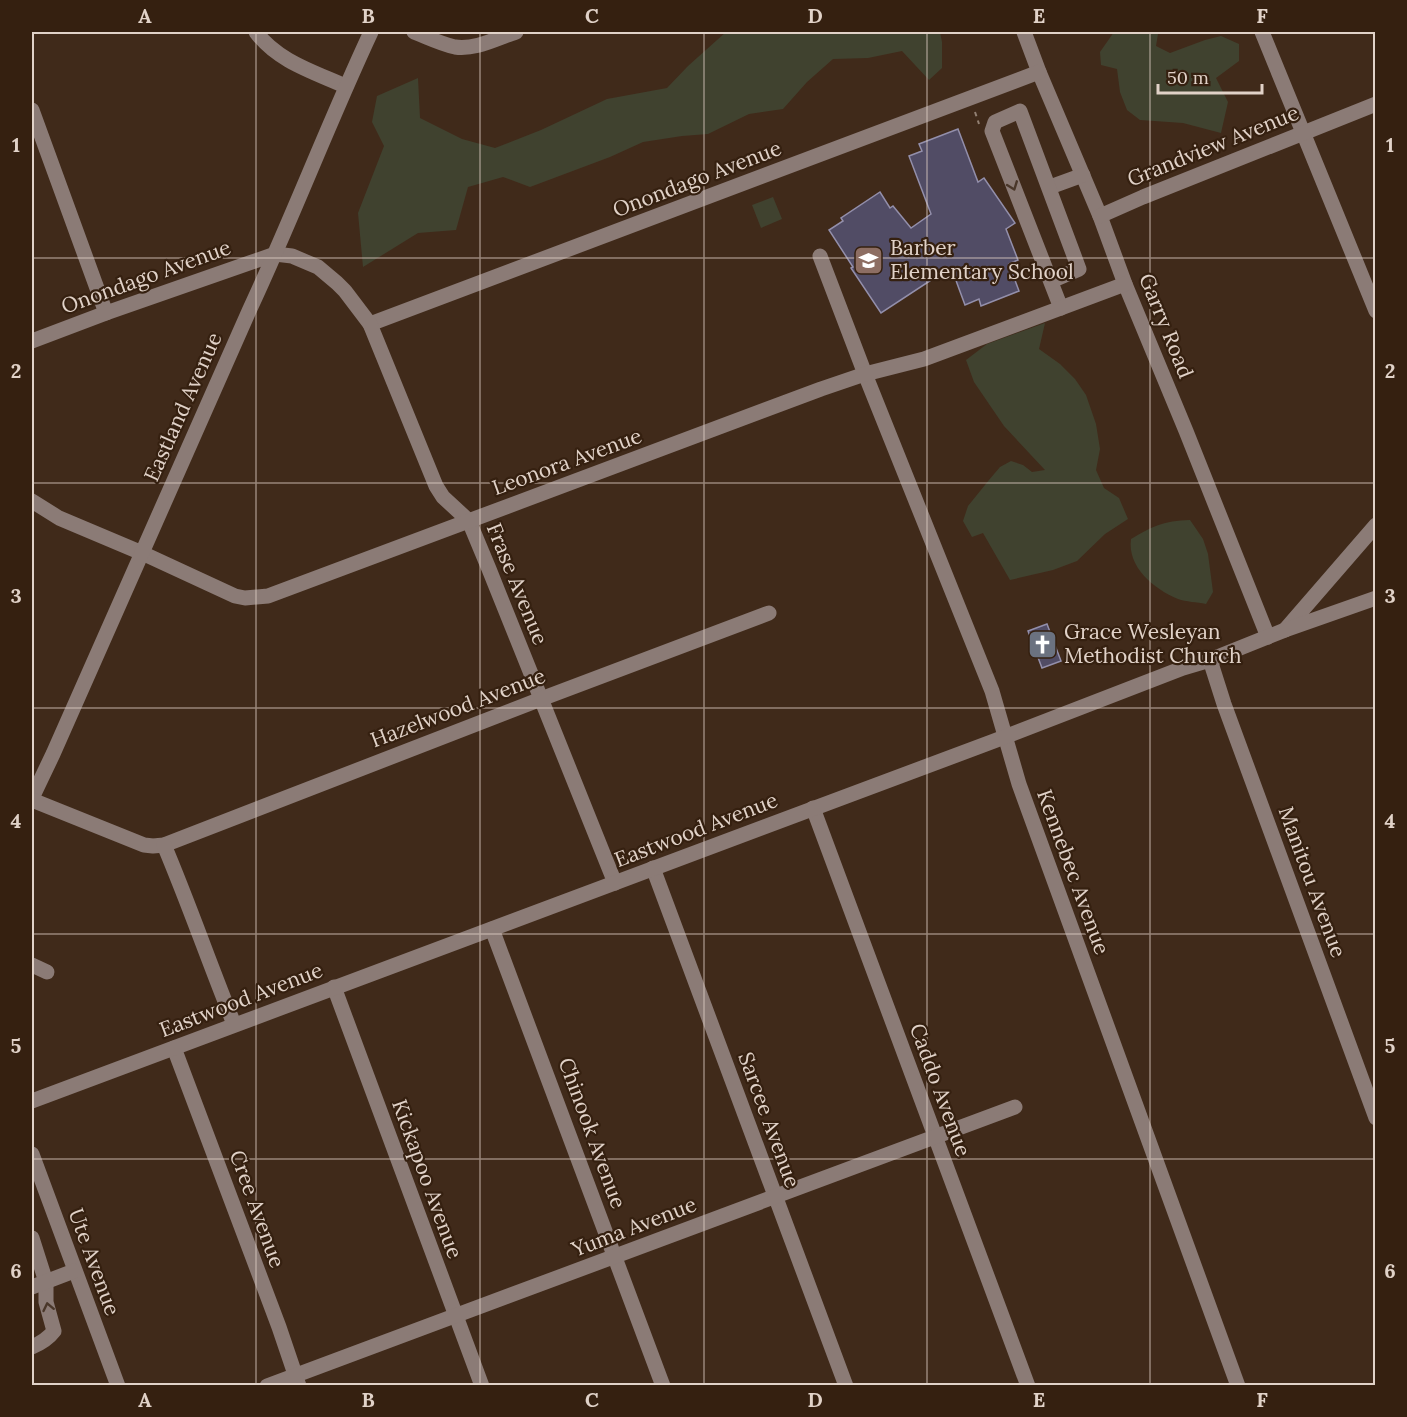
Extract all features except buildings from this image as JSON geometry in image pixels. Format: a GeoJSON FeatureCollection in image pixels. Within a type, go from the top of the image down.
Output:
{"type":"FeatureCollection","features":[{"type":"Feature","properties":{"kind":"street"},"geometry":{"type":"LineString","coordinates":[[256,32],[267,45],[288,60],[345,86]]}},
{"type":"Feature","properties":{"kind":"street","name":"Eastland Avenue"},"geometry":{"type":"LineString","coordinates":[[32,799],[275,254],[345,86],[371,32]]}},
{"type":"Feature","properties":{"kind":"street"},"geometry":{"type":"LineString","coordinates":[[414,32],[444,44],[468,47],[516,32]]}},
{"type":"Feature","properties":{"kind":"street","name":"Garry Road"},"geometry":{"type":"LineString","coordinates":[[1024,32],[1268,637]]}},
{"type":"Feature","properties":{"kind":"street"},"geometry":{"type":"LineString","coordinates":[[1262,32],[1376,311]]}},
{"type":"Feature","properties":{"kind":"street","name":"Onondago Avenue"},"geometry":{"type":"LineString","coordinates":[[370,324],[1039,72]]}},
{"type":"Feature","properties":{"kind":"street","name":"Grandview Avenue"},"geometry":{"type":"LineString","coordinates":[[1100,216],[1376,104]]}},
{"type":"Feature","properties":{"kind":"street"},"geometry":{"type":"LineString","coordinates":[[32,110],[106,313]]}},
{"type":"Feature","properties":{"kind":"street"},"geometry":{"type":"LineString","coordinates":[[1051,281],[1079,269],[1020,111],[995,122],[992,131],[1061,308]]}},
{"type":"Feature","properties":{"kind":"street"},"geometry":{"type":"LineString","coordinates":[[1050,187],[1083,175]]}},
{"type":"Feature","properties":{"kind":"street","name":"Onondago Avenue"},"geometry":{"type":"LineString","coordinates":[[32,342],[106,313],[275,254]]}},
{"type":"Feature","properties":{"kind":"street","name":"Frase Avenue"},"geometry":{"type":"LineString","coordinates":[[275,254],[292,256],[318,267],[345,291],[370,324],[436,486],[443,497],[469,521],[615,883]]}},
{"type":"Feature","properties":{"kind":"street","name":"Kennebec Avenue"},"geometry":{"type":"LineString","coordinates":[[820,256],[992,691],[1019,784],[1238,1386]]}},
{"type":"Feature","properties":{"kind":"street","name":"Leonora Avenue"},"geometry":{"type":"LineString","coordinates":[[32,501],[59,518],[235,596],[257,598],[268,596],[810,393],[865,374],[924,359],[1125,284]]}},
{"type":"Feature","properties":{"kind":"street"},"geometry":{"type":"LineString","coordinates":[[1285,630],[1376,525]]}},
{"type":"Feature","properties":{"kind":"street","name":"Eastwood Avenue"},"geometry":{"type":"LineString","coordinates":[[32,1101],[1005,737],[1183,668],[1376,598]]}},
{"type":"Feature","properties":{"kind":"street","name":"Hazelwood Avenue"},"geometry":{"type":"LineString","coordinates":[[164,845],[769,613]]}},
{"type":"Feature","properties":{"kind":"street","name":"Manitou Avenue"},"geometry":{"type":"LineString","coordinates":[[1210,660],[1224,704],[1376,1118]]}},
{"type":"Feature","properties":{"kind":"street"},"geometry":{"type":"LineString","coordinates":[[32,799],[144,845],[164,845],[234,1024]]}},
{"type":"Feature","properties":{"kind":"street","name":"Caddo Avenue"},"geometry":{"type":"LineString","coordinates":[[813,808],[1028,1386]]}},
{"type":"Feature","properties":{"kind":"street","name":"Sarcee Avenue"},"geometry":{"type":"LineString","coordinates":[[653,868],[846,1386]]}},
{"type":"Feature","properties":{"kind":"street","name":"Chinook Avenue"},"geometry":{"type":"LineString","coordinates":[[492,929],[663,1386]]}},
{"type":"Feature","properties":{"kind":"street"},"geometry":{"type":"LineString","coordinates":[[32,965],[47,972]]}},
{"type":"Feature","properties":{"kind":"street","name":"Kickapoo Avenue"},"geometry":{"type":"LineString","coordinates":[[334,987],[482,1386]]}},
{"type":"Feature","properties":{"kind":"street","name":"Cree Avenue"},"geometry":{"type":"LineString","coordinates":[[174,1048],[297,1380]]}},
{"type":"Feature","properties":{"kind":"street","name":"Yuma Avenue"},"geometry":{"type":"LineString","coordinates":[[267,1386],[297,1380],[457,1316],[1015,1107]]}},
{"type":"Feature","properties":{"kind":"street","name":"Ute Avenue"},"geometry":{"type":"LineString","coordinates":[[32,1155],[118,1386]]}},
{"type":"Feature","properties":{"kind":"street"},"geometry":{"type":"LineString","coordinates":[[32,1238],[39,1285],[54,1331],[41,1343],[32,1347]]}},
{"type":"Feature","properties":{"kind":"street"},"geometry":{"type":"LineString","coordinates":[[39,1285],[75,1271]]}},
{"type":"Feature","properties":{"kind":"path"},"geometry":{"type":"LineString","coordinates":[[975,111],[977,119]]}},
{"type":"Feature","properties":{"kind":"green space"},"geometry":{"type":"Polygon","coordinates":[[[726,32],[940,32],[942,68],[929,80],[902,51],[868,58],[833,59],[807,82],[783,109],[749,114],[708,134],[643,142],[530,187],[503,177],[468,187],[456,230],[418,233],[363,267],[358,213],[384,146],[372,122],[377,96],[418,78],[420,118],[462,139],[495,148],[541,130],[607,99],[667,88],[726,32]]]}},
{"type":"Feature","properties":{"kind":"green space"},"geometry":{"type":"Polygon","coordinates":[[[1114,32],[1161,32],[1158,34],[1156,46],[1170,53],[1221,36],[1239,44],[1239,61],[1216,78],[1228,102],[1221,133],[1183,123],[1140,120],[1127,110],[1120,92],[1117,69],[1101,65],[1100,52],[1114,32]]]}},
{"type":"Feature","properties":{"kind":"green space"},"geometry":{"type":"Polygon","coordinates":[[[773,197],[782,219],[761,228],[752,205],[773,197]]]}},
{"type":"Feature","properties":{"kind":"green space"},"geometry":{"type":"Polygon","coordinates":[[[1045,323],[1039,349],[1060,364],[1075,379],[1086,395],[1096,424],[1100,449],[1096,470],[1104,488],[1119,498],[1128,519],[1105,534],[1077,561],[1053,570],[1010,580],[983,533],[972,537],[963,521],[968,506],[1000,467],[1011,461],[1023,465],[1032,472],[1045,470],[1004,426],[974,382],[966,360],[987,344],[1045,323]]]}},
{"type":"Feature","properties":{"kind":"green space"},"geometry":{"type":"Polygon","coordinates":[[[1190,520],[1203,539],[1208,554],[1213,592],[1206,604],[1184,601],[1160,589],[1138,568],[1131,549],[1131,539],[1146,531],[1165,523],[1190,520]]]}},
{"type":"Feature","properties":{"kind":"place","name":"Barber Elementary School"},"geometry":{"type":"Point","coordinates":[869,260]}},
{"type":"Feature","properties":{"kind":"place","name":"Grace Wesleyan Methodist Church"},"geometry":{"type":"Point","coordinates":[1043,644]}}]}
